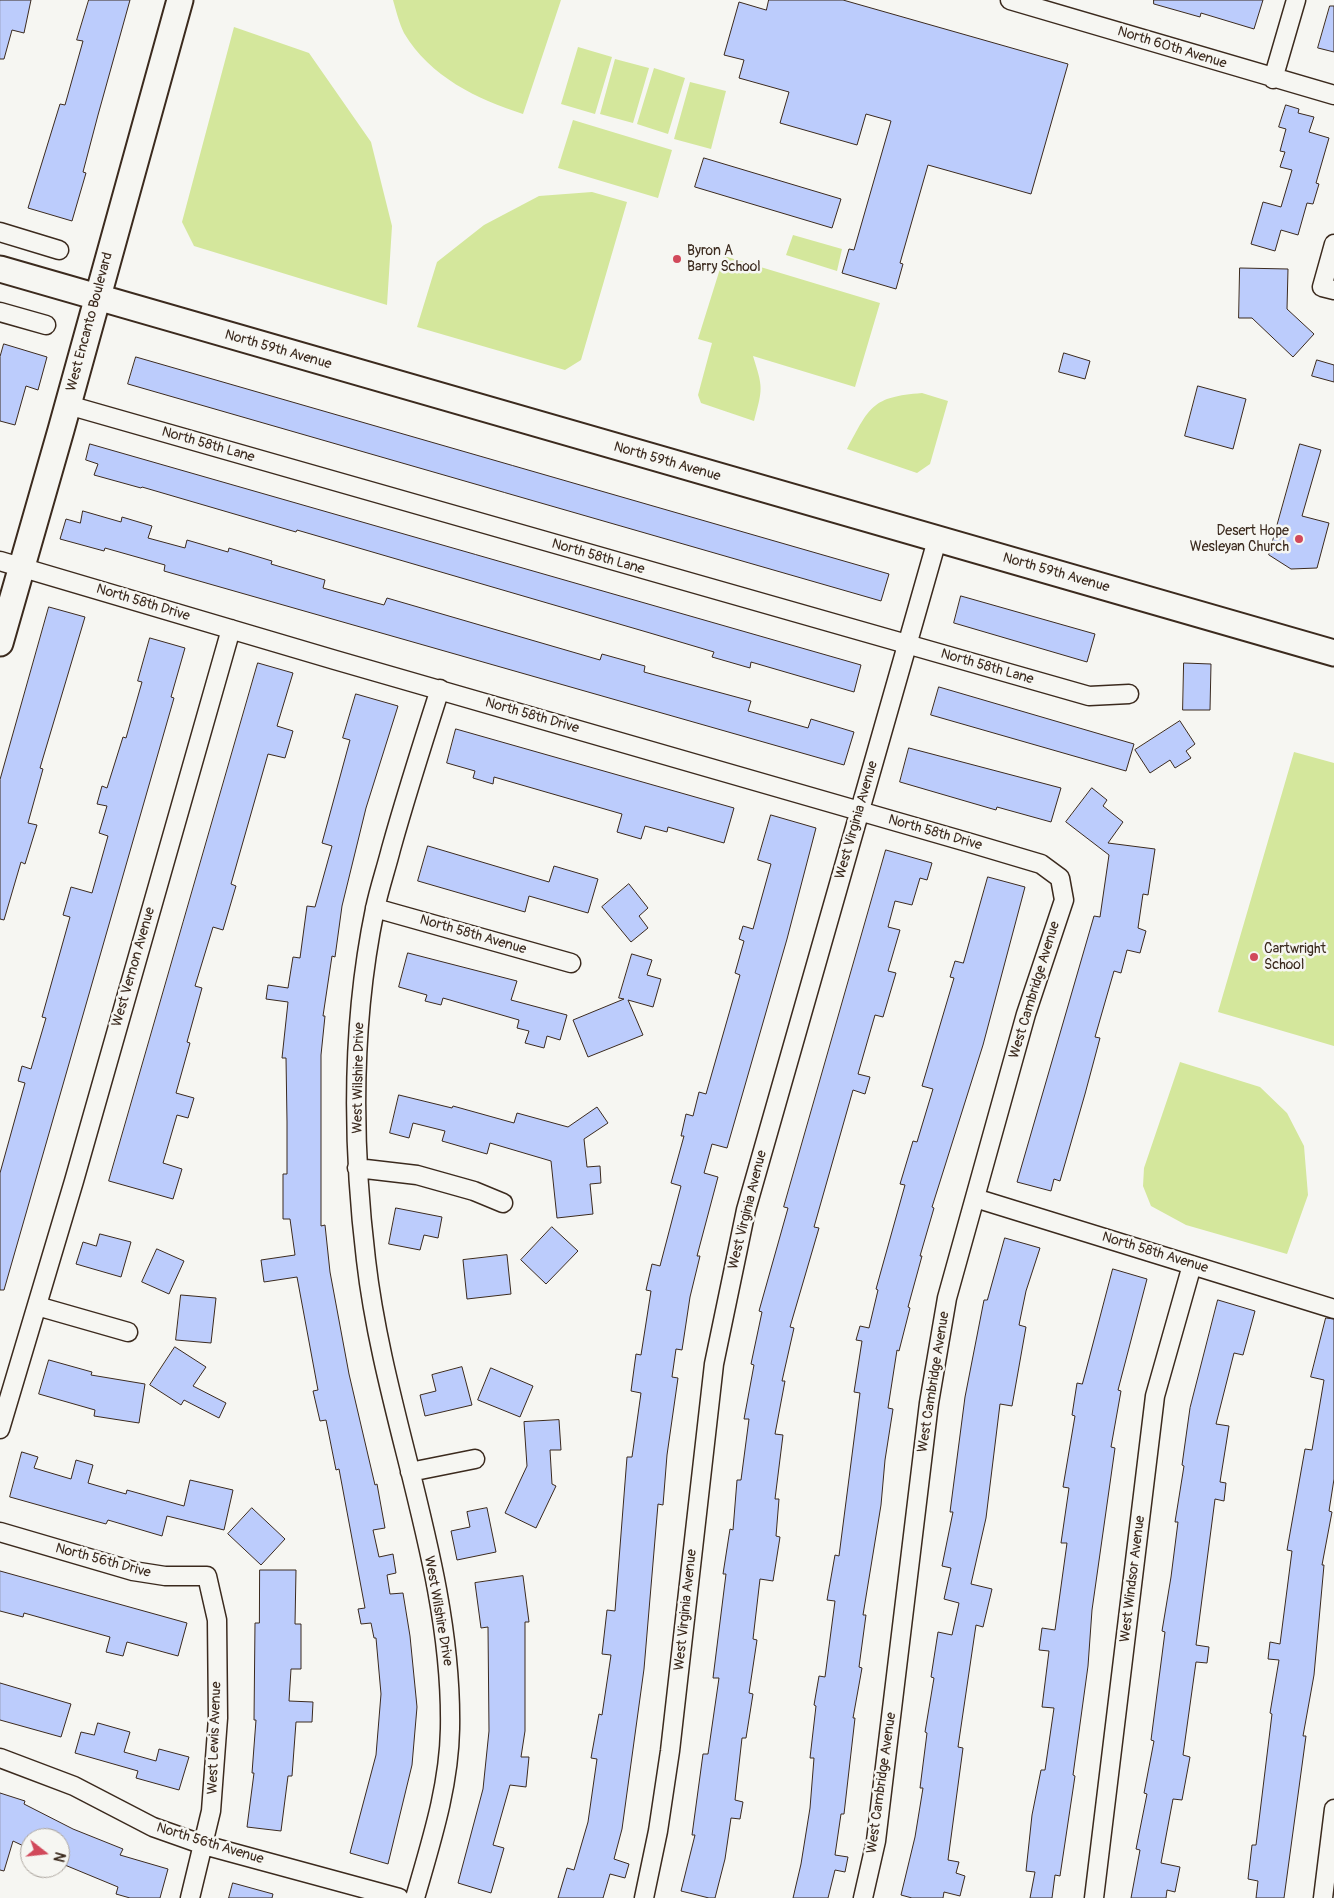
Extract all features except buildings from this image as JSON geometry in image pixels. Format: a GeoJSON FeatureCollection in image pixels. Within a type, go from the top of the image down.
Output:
{"type":"FeatureCollection","features":[{"type":"Feature","properties":{"kind":"main road","name":"West Encanto Boulevard"},"geometry":{"type":"LineString","coordinates":[[0,643],[11,564],[68,404],[180,0]]}},
{"type":"Feature","properties":{"kind":"main road","name":"North 59th Avenue"},"geometry":{"type":"LineString","coordinates":[[0,269],[1334,653]]}},
{"type":"Feature","properties":{"kind":"street","name":"North 60th Avenue"},"geometry":{"type":"LineString","coordinates":[[1010,0],[1334,96]]}},
{"type":"Feature","properties":{"kind":"street"},"geometry":{"type":"LineString","coordinates":[[1273,79],[1296,0]]}},
{"type":"Feature","properties":{"kind":"street"},"geometry":{"type":"LineString","coordinates":[[0,232],[59,250]]}},
{"type":"Feature","properties":{"kind":"street"},"geometry":{"type":"LineString","coordinates":[[1328,288],[1334,244]]}},
{"type":"Feature","properties":{"kind":"street"},"geometry":{"type":"LineString","coordinates":[[0,312],[46,325]]}},
{"type":"Feature","properties":{"kind":"street","name":"North 58th Lane"},"geometry":{"type":"LineString","coordinates":[[68,404],[1089,696],[1130,694]]}},
{"type":"Feature","properties":{"kind":"street","name":"West Virginia Avenue"},"geometry":{"type":"LineString","coordinates":[[644,1898],[658,1830],[670,1751],[714,1364],[746,1210],[937,540]]}},
{"type":"Feature","properties":{"kind":"street","name":"North 58th Drive"},"geometry":{"type":"LineString","coordinates":[[11,564],[1041,864],[1060,878]]}},
{"type":"Feature","properties":{"kind":"street","name":"West Vernon Avenue"},"geometry":{"type":"LineString","coordinates":[[0,1429],[231,629]]}},
{"type":"Feature","properties":{"kind":"street","name":"West Wilshire Drive"},"geometry":{"type":"LineString","coordinates":[[415,1898],[443,1798],[450,1732],[449,1676],[441,1612],[378,1340],[366,1262],[358,1168],[357,1030],[375,908],[408,790],[440,689]]}},
{"type":"Feature","properties":{"kind":"street","name":"West Cambridge Avenue"},"geometry":{"type":"LineString","coordinates":[[863,1898],[876,1842],[929,1403],[947,1298],[1026,1014],[1064,900],[1060,878]]}},
{"type":"Feature","properties":{"kind":"street","name":"North 58th Avenue"},"geometry":{"type":"LineString","coordinates":[[375,908],[571,962]]}},
{"type":"Feature","properties":{"kind":"street"},"geometry":{"type":"LineString","coordinates":[[358,1168],[417,1175],[474,1191],[503,1203]]}},
{"type":"Feature","properties":{"kind":"street","name":"North 58th Avenue"},"geometry":{"type":"LineString","coordinates":[[975,1198],[1334,1309]]}},
{"type":"Feature","properties":{"kind":"street","name":"West Windsor Avenue"},"geometry":{"type":"LineString","coordinates":[[1094,1898],[1155,1396],[1192,1264]]}},
{"type":"Feature","properties":{"kind":"street"},"geometry":{"type":"LineString","coordinates":[[37,1306],[128,1332]]}},
{"type":"Feature","properties":{"kind":"street"},"geometry":{"type":"LineString","coordinates":[[410,1472],[475,1459]]}},
{"type":"Feature","properties":{"kind":"street","name":"North 56th Drive"},"geometry":{"type":"LineString","coordinates":[[0,1532],[133,1571],[165,1576],[208,1576]]}},
{"type":"Feature","properties":{"kind":"street","name":"West Lewis Avenue"},"geometry":{"type":"LineString","coordinates":[[190,1898],[211,1811],[218,1718],[217,1620],[208,1576]]}},
{"type":"Feature","properties":{"kind":"street","name":"North 56th Avenue"},"geometry":{"type":"LineString","coordinates":[[0,1758],[74,1786],[152,1827],[204,1845],[399,1898]]}},
{"type":"Feature","properties":{"kind":"street"},"geometry":{"type":"LineString","coordinates":[[1323,1898],[1334,1808]]}},
{"type":"Feature","properties":{"kind":"green space"},"geometry":{"type":"Polygon","coordinates":[[[393,0],[561,0],[523,114],[472,93],[441,74],[427,62],[404,33],[393,0]]]}},
{"type":"Feature","properties":{"kind":"green space"},"geometry":{"type":"Polygon","coordinates":[[[234,27],[309,53],[371,142],[392,226],[387,305],[194,246],[182,222],[234,27]]]}},
{"type":"Feature","properties":{"kind":"green space"},"geometry":{"type":"Polygon","coordinates":[[[578,47],[612,57],[595,114],[561,104],[578,47]]]}},
{"type":"Feature","properties":{"kind":"green space"},"geometry":{"type":"Polygon","coordinates":[[[615,59],[649,68],[633,123],[600,114],[615,59]]]}},
{"type":"Feature","properties":{"kind":"green space"},"geometry":{"type":"Polygon","coordinates":[[[654,68],[685,78],[668,134],[637,124],[654,68]]]}},
{"type":"Feature","properties":{"kind":"green space"},"geometry":{"type":"Polygon","coordinates":[[[690,82],[726,91],[711,149],[674,139],[690,82]]]}},
{"type":"Feature","properties":{"kind":"green space"},"geometry":{"type":"Polygon","coordinates":[[[573,120],[672,150],[658,198],[558,168],[573,120]]]}},
{"type":"Feature","properties":{"kind":"green space"},"geometry":{"type":"Polygon","coordinates":[[[592,192],[627,202],[581,360],[565,370],[417,327],[437,262],[484,225],[539,196],[592,192]]]}},
{"type":"Feature","properties":{"kind":"green space"},"geometry":{"type":"Polygon","coordinates":[[[793,235],[842,249],[837,271],[786,255],[793,235]]]}},
{"type":"Feature","properties":{"kind":"green space"},"geometry":{"type":"Polygon","coordinates":[[[724,256],[880,303],[855,387],[753,356],[761,388],[754,421],[701,403],[698,395],[712,343],[698,339],[724,256]]]}},
{"type":"Feature","properties":{"kind":"green space"},"geometry":{"type":"Polygon","coordinates":[[[922,393],[948,401],[930,464],[917,473],[847,449],[861,423],[874,406],[892,397],[922,393]]]}},
{"type":"Feature","properties":{"kind":"green space"},"geometry":{"type":"Polygon","coordinates":[[[1294,752],[1334,763],[1334,1046],[1218,1012],[1294,752]]]}},
{"type":"Feature","properties":{"kind":"green space"},"geometry":{"type":"Polygon","coordinates":[[[1180,1062],[1260,1087],[1287,1113],[1304,1146],[1308,1195],[1287,1254],[1186,1225],[1151,1206],[1143,1186],[1144,1168],[1180,1062]]]}},
{"type":"Feature","properties":{"kind":"place","name":"Byron A Barry School"},"geometry":{"type":"Point","coordinates":[677,259]}},
{"type":"Feature","properties":{"kind":"place","name":"Desert Hope Wesleyan Church"},"geometry":{"type":"Point","coordinates":[1299,539]}},
{"type":"Feature","properties":{"kind":"place","name":"Cartwright School"},"geometry":{"type":"Point","coordinates":[1254,957]}}]}
